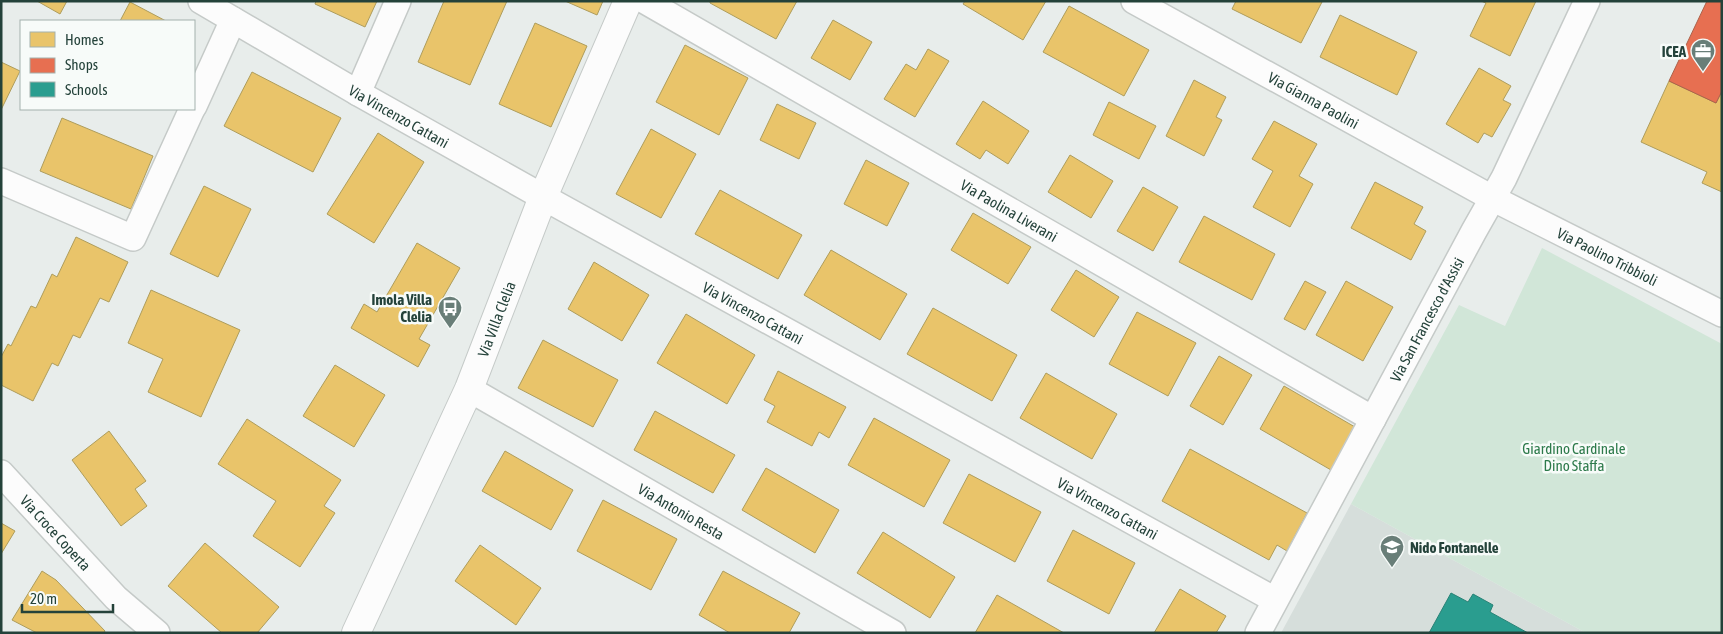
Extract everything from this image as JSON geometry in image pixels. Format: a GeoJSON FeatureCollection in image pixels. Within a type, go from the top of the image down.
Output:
{"type":"FeatureCollection","features":[{"type":"Feature","properties":{"kind":"street","name":"Via Vincenzo Cattani"},"geometry":{"type":"LineString","coordinates":[[200,1],[543,197],[1275,600]]}},
{"type":"Feature","properties":{"kind":"street"},"geometry":{"type":"LineString","coordinates":[[358,93],[398,1]]}},
{"type":"Feature","properties":{"kind":"street","name":"Via Villa Clelia"},"geometry":{"type":"LineString","coordinates":[[356,633],[468,388],[543,197],[628,1]]}},
{"type":"Feature","properties":{"kind":"street","name":"Via Paolina Liverani"},"geometry":{"type":"LineString","coordinates":[[645,1],[1373,419]]}},
{"type":"Feature","properties":{"kind":"street","name":"Via Gianna Paolini"},"geometry":{"type":"LineString","coordinates":[[1134,1],[1492,198]]}},
{"type":"Feature","properties":{"kind":"street","name":"Via San Francesco d'Assisi"},"geometry":{"type":"LineString","coordinates":[[1258,633],[1504,178],[1587,1]]}},
{"type":"Feature","properties":{"kind":"street"},"geometry":{"type":"LineString","coordinates":[[195,103],[233,20]]}},
{"type":"Feature","properties":{"kind":"street"},"geometry":{"type":"LineString","coordinates":[[1,181],[133,238],[192,110]]}},
{"type":"Feature","properties":{"kind":"street","name":"Via Paolino Tribbioli"},"geometry":{"type":"LineString","coordinates":[[1492,198],[1722,314]]}},
{"type":"Feature","properties":{"kind":"street","name":"Via Antonio Resta"},"geometry":{"type":"LineString","coordinates":[[468,388],[893,633]]}},
{"type":"Feature","properties":{"kind":"street","name":"Via Croce Coperta"},"geometry":{"type":"LineString","coordinates":[[1,473],[116,598],[157,633]]}},
{"type":"Feature","properties":{"kind":"shaded area","name":"Nido Fontanelle"},"geometry":{"type":"Polygon","coordinates":[[[1351,504],[1586,633],[1281,633],[1351,504]]]}},
{"type":"Feature","properties":{"kind":"green space","name":"Giardino Cardinale Dino Staffa"},"geometry":{"type":"Polygon","coordinates":[[[1542,248],[1722,344],[1722,633],[1586,633],[1351,504],[1459,305],[1505,326],[1542,248]]]}},
{"type":"Feature","properties":{"kind":"building: Homes"},"geometry":{"type":"Polygon","coordinates":[[[37,1],[67,1],[60,14],[37,1]]]}},
{"type":"Feature","properties":{"kind":"building: Homes"},"geometry":{"type":"Polygon","coordinates":[[[316,1],[377,1],[365,27],[315,4],[316,1]]]}},
{"type":"Feature","properties":{"kind":"building: Homes"},"geometry":{"type":"Polygon","coordinates":[[[444,1],[507,1],[470,85],[418,62],[444,1]]]}},
{"type":"Feature","properties":{"kind":"building: Homes"},"geometry":{"type":"Polygon","coordinates":[[[565,1],[603,1],[597,15],[565,1]]]}},
{"type":"Feature","properties":{"kind":"building: Homes"},"geometry":{"type":"Polygon","coordinates":[[[710,1],[797,1],[776,39],[710,3],[710,1]]]}},
{"type":"Feature","properties":{"kind":"building: Homes"},"geometry":{"type":"Polygon","coordinates":[[[965,1],[1046,1],[1023,40],[963,4],[965,1]]]}},
{"type":"Feature","properties":{"kind":"building: Homes"},"geometry":{"type":"Polygon","coordinates":[[[1236,1],[1322,2],[1301,43],[1232,9],[1236,1]]]}},
{"type":"Feature","properties":{"kind":"building: Homes"},"geometry":{"type":"Polygon","coordinates":[[[1481,1],[1536,1],[1510,56],[1470,36],[1486,3],[1481,1]]]}},
{"type":"Feature","properties":{"kind":"building: Homes"},"geometry":{"type":"Polygon","coordinates":[[[130,2],[164,20],[121,20],[130,2]]]}},
{"type":"Feature","properties":{"kind":"building: Homes"},"geometry":{"type":"Polygon","coordinates":[[[1069,6],[1149,50],[1124,96],[1043,52],[1069,6]]]}},
{"type":"Feature","properties":{"kind":"building: Homes"},"geometry":{"type":"Polygon","coordinates":[[[1340,15],[1417,52],[1397,95],[1320,57],[1340,15]]]}},
{"type":"Feature","properties":{"kind":"building: Homes"},"geometry":{"type":"Polygon","coordinates":[[[833,20],[872,42],[850,80],[811,58],[833,20]]]}},
{"type":"Feature","properties":{"kind":"building: Homes"},"geometry":{"type":"Polygon","coordinates":[[[535,23],[587,46],[551,127],[499,104],[535,23]]]}},
{"type":"Feature","properties":{"kind":"building: Homes"},"geometry":{"type":"Polygon","coordinates":[[[685,45],[748,78],[719,135],[656,102],[685,45]]]}},
{"type":"Feature","properties":{"kind":"building: Homes"},"geometry":{"type":"Polygon","coordinates":[[[928,49],[949,61],[915,117],[884,99],[906,64],[916,70],[928,49]]]}},
{"type":"Feature","properties":{"kind":"building: Homes"},"geometry":{"type":"Polygon","coordinates":[[[1,62],[20,71],[1,110],[1,62]]]}},
{"type":"Feature","properties":{"kind":"building: Homes"},"geometry":{"type":"Polygon","coordinates":[[[1479,68],[1511,86],[1503,100],[1511,104],[1492,137],[1484,133],[1478,143],[1446,124],[1479,68]]]}},
{"type":"Feature","properties":{"kind":"building: Homes"},"geometry":{"type":"Polygon","coordinates":[[[252,72],[341,118],[313,172],[224,126],[252,72]]]}},
{"type":"Feature","properties":{"kind":"building: Homes"},"geometry":{"type":"Polygon","coordinates":[[[1194,80],[1226,97],[1216,117],[1222,120],[1204,156],[1166,136],[1194,80]]]}},
{"type":"Feature","properties":{"kind":"building: Homes"},"geometry":{"type":"Polygon","coordinates":[[[1669,81],[1716,103],[1722,91],[1722,192],[1702,183],[1707,172],[1641,142],[1669,81]]]}},
{"type":"Feature","properties":{"kind":"building: Homes"},"geometry":{"type":"Polygon","coordinates":[[[983,101],[1029,131],[1008,164],[986,150],[980,159],[956,144],[983,101]]]}},
{"type":"Feature","properties":{"kind":"building: Homes"},"geometry":{"type":"Polygon","coordinates":[[[1109,102],[1156,126],[1139,159],[1093,135],[1109,102]]]}},
{"type":"Feature","properties":{"kind":"building: Homes"},"geometry":{"type":"Polygon","coordinates":[[[777,104],[816,123],[799,159],[760,140],[777,104]]]}},
{"type":"Feature","properties":{"kind":"building: Homes"},"geometry":{"type":"Polygon","coordinates":[[[62,118],[153,156],[131,209],[40,171],[62,118]]]}},
{"type":"Feature","properties":{"kind":"building: Homes"},"geometry":{"type":"Polygon","coordinates":[[[1274,121],[1317,144],[1299,176],[1313,184],[1290,227],[1253,207],[1273,171],[1252,159],[1274,121]]]}},
{"type":"Feature","properties":{"kind":"building: Homes"},"geometry":{"type":"Polygon","coordinates":[[[651,129],[696,154],[661,218],[616,194],[651,129]]]}},
{"type":"Feature","properties":{"kind":"building: Homes"},"geometry":{"type":"Polygon","coordinates":[[[378,133],[424,162],[374,243],[327,214],[378,133]]]}},
{"type":"Feature","properties":{"kind":"building: Homes"},"geometry":{"type":"Polygon","coordinates":[[[1070,155],[1113,181],[1091,218],[1048,192],[1070,155]]]}},
{"type":"Feature","properties":{"kind":"building: Homes"},"geometry":{"type":"Polygon","coordinates":[[[866,160],[909,183],[887,226],[844,204],[866,160]]]}},
{"type":"Feature","properties":{"kind":"building: Homes"},"geometry":{"type":"Polygon","coordinates":[[[1375,182],[1423,207],[1414,224],[1426,231],[1411,260],[1351,228],[1375,182]]]}},
{"type":"Feature","properties":{"kind":"building: Homes"},"geometry":{"type":"Polygon","coordinates":[[[204,186],[251,209],[218,277],[170,254],[204,186]]]}},
{"type":"Feature","properties":{"kind":"building: Homes"},"geometry":{"type":"Polygon","coordinates":[[[1143,187],[1178,207],[1153,251],[1117,231],[1143,187]]]}},
{"type":"Feature","properties":{"kind":"building: Homes"},"geometry":{"type":"Polygon","coordinates":[[[720,190],[802,235],[778,279],[695,234],[720,190]]]}},
{"type":"Feature","properties":{"kind":"building: Homes"},"geometry":{"type":"Polygon","coordinates":[[[973,213],[1031,247],[1008,284],[951,250],[973,213]]]}},
{"type":"Feature","properties":{"kind":"building: Homes"},"geometry":{"type":"Polygon","coordinates":[[[1204,216],[1275,254],[1252,300],[1179,262],[1204,216]]]}},
{"type":"Feature","properties":{"kind":"building: Homes"},"geometry":{"type":"Polygon","coordinates":[[[76,237],[128,262],[109,302],[100,298],[80,338],[73,335],[58,366],[52,363],[33,401],[1,385],[1,357],[8,344],[11,346],[31,306],[36,308],[52,274],[57,277],[76,237]]]}},
{"type":"Feature","properties":{"kind":"building: Homes"},"geometry":{"type":"Polygon","coordinates":[[[417,243],[460,268],[419,339],[430,345],[418,367],[351,328],[364,304],[377,312],[417,243]]]}},
{"type":"Feature","properties":{"kind":"building: Homes"},"geometry":{"type":"Polygon","coordinates":[[[831,250],[907,294],[880,340],[804,295],[831,250]]]}},
{"type":"Feature","properties":{"kind":"building: Homes"},"geometry":{"type":"Polygon","coordinates":[[[594,262],[649,295],[622,341],[568,309],[594,262]]]}},
{"type":"Feature","properties":{"kind":"building: Homes"},"geometry":{"type":"Polygon","coordinates":[[[1076,270],[1119,297],[1094,337],[1051,310],[1076,270]]]}},
{"type":"Feature","properties":{"kind":"building: Homes"},"geometry":{"type":"Polygon","coordinates":[[[1305,281],[1326,292],[1305,330],[1284,319],[1305,281]]]}},
{"type":"Feature","properties":{"kind":"building: Homes"},"geometry":{"type":"Polygon","coordinates":[[[1346,281],[1393,307],[1363,361],[1316,335],[1346,281]]]}},
{"type":"Feature","properties":{"kind":"building: Homes"},"geometry":{"type":"Polygon","coordinates":[[[151,290],[240,330],[201,417],[148,392],[163,359],[128,343],[151,290]]]}},
{"type":"Feature","properties":{"kind":"building: Homes"},"geometry":{"type":"Polygon","coordinates":[[[933,308],[1017,355],[992,401],[907,354],[933,308]]]}},
{"type":"Feature","properties":{"kind":"building: Homes"},"geometry":{"type":"Polygon","coordinates":[[[1137,312],[1196,343],[1168,396],[1109,364],[1137,312]]]}},
{"type":"Feature","properties":{"kind":"building: Homes"},"geometry":{"type":"Polygon","coordinates":[[[686,314],[755,355],[727,404],[657,363],[686,314]]]}},
{"type":"Feature","properties":{"kind":"building: Homes"},"geometry":{"type":"Polygon","coordinates":[[[543,340],[618,380],[593,427],[518,388],[543,340]]]}},
{"type":"Feature","properties":{"kind":"building: Homes"},"geometry":{"type":"Polygon","coordinates":[[[1219,356],[1252,375],[1223,425],[1190,406],[1219,356]]]}},
{"type":"Feature","properties":{"kind":"building: Homes"},"geometry":{"type":"Polygon","coordinates":[[[335,365],[385,395],[354,447],[303,416],[335,365]]]}},
{"type":"Feature","properties":{"kind":"building: Homes"},"geometry":{"type":"Polygon","coordinates":[[[778,371],[846,407],[829,438],[819,432],[812,446],[767,422],[775,406],[764,400],[778,371]]]}},
{"type":"Feature","properties":{"kind":"building: Homes"},"geometry":{"type":"Polygon","coordinates":[[[1046,373],[1117,414],[1092,459],[1020,418],[1046,373]]]}},
{"type":"Feature","properties":{"kind":"building: Homes"},"geometry":{"type":"Polygon","coordinates":[[[1284,386],[1355,427],[1331,470],[1260,429],[1284,386]]]}},
{"type":"Feature","properties":{"kind":"building: Homes"},"geometry":{"type":"Polygon","coordinates":[[[655,411],[735,455],[713,493],[634,450],[655,411]]]}},
{"type":"Feature","properties":{"kind":"building: Homes"},"geometry":{"type":"Polygon","coordinates":[[[874,418],[950,460],[924,507],[848,465],[874,418]]]}},
{"type":"Feature","properties":{"kind":"building: Homes"},"geometry":{"type":"Polygon","coordinates":[[[247,419],[341,480],[324,506],[335,513],[300,567],[253,536],[276,501],[218,464],[247,419]]]}},
{"type":"Feature","properties":{"kind":"building: Homes"},"geometry":{"type":"Polygon","coordinates":[[[109,431],[146,481],[135,489],[147,506],[121,526],[72,460],[109,431]]]}},
{"type":"Feature","properties":{"kind":"building: Homes"},"geometry":{"type":"Polygon","coordinates":[[[1190,449],[1307,513],[1287,551],[1277,545],[1269,560],[1162,501],[1190,449]]]}},
{"type":"Feature","properties":{"kind":"building: Homes"},"geometry":{"type":"Polygon","coordinates":[[[505,451],[573,490],[551,530],[482,491],[505,451]]]}},
{"type":"Feature","properties":{"kind":"building: Homes"},"geometry":{"type":"Polygon","coordinates":[[[766,468],[839,510],[815,553],[742,510],[766,468]]]}},
{"type":"Feature","properties":{"kind":"building: Homes"},"geometry":{"type":"Polygon","coordinates":[[[969,474],[1041,512],[1015,562],[943,523],[969,474]]]}},
{"type":"Feature","properties":{"kind":"building: Homes"},"geometry":{"type":"Polygon","coordinates":[[[603,500],[677,539],[651,590],[577,551],[603,500]]]}},
{"type":"Feature","properties":{"kind":"building: Homes"},"geometry":{"type":"Polygon","coordinates":[[[1,523],[15,531],[1,554],[1,523]]]}},
{"type":"Feature","properties":{"kind":"building: Homes"},"geometry":{"type":"Polygon","coordinates":[[[1073,530],[1135,563],[1109,614],[1047,581],[1073,530]]]}},
{"type":"Feature","properties":{"kind":"building: Homes"},"geometry":{"type":"Polygon","coordinates":[[[883,532],[955,577],[930,618],[857,573],[883,532]]]}},
{"type":"Feature","properties":{"kind":"building: Homes"},"geometry":{"type":"Polygon","coordinates":[[[205,543],[279,607],[257,633],[222,633],[168,586],[205,543]]]}},
{"type":"Feature","properties":{"kind":"building: Homes"},"geometry":{"type":"Polygon","coordinates":[[[480,545],[541,588],[516,625],[455,581],[480,545]]]}},
{"type":"Feature","properties":{"kind":"building: Homes"},"geometry":{"type":"Polygon","coordinates":[[[42,571],[56,580],[105,631],[104,633],[37,633],[12,620],[42,571]]]}},
{"type":"Feature","properties":{"kind":"building: Homes"},"geometry":{"type":"Polygon","coordinates":[[[723,571],[800,613],[789,633],[730,633],[699,615],[723,571]]]}},
{"type":"Feature","properties":{"kind":"building: Homes"},"geometry":{"type":"Polygon","coordinates":[[[1180,589],[1226,616],[1216,633],[1154,633],[1180,589]]]}},
{"type":"Feature","properties":{"kind":"building: Homes"},"geometry":{"type":"Polygon","coordinates":[[[997,595],[1064,633],[975,633],[997,595]]]}},
{"type":"Feature","properties":{"kind":"building: Shops"},"geometry":{"type":"Polygon","coordinates":[[[1707,1],[1722,1],[1722,91],[1716,103],[1669,81],[1707,1]]]}},
{"type":"Feature","properties":{"kind":"building: Schools"},"geometry":{"type":"Polygon","coordinates":[[[1451,593],[1468,602],[1473,594],[1493,605],[1490,612],[1528,633],[1429,633],[1451,593]]]}},
{"type":"Feature","properties":{"kind":"place","name":"ICEA"},"geometry":{"type":"Point","coordinates":[1703,72]}},
{"type":"Feature","properties":{"kind":"place","name":"Imola Villa Clelia"},"geometry":{"type":"Point","coordinates":[450,329]}},
{"type":"Feature","properties":{"kind":"place","name":"Nido Fontanelle"},"geometry":{"type":"Point","coordinates":[1392,568]}}]}
